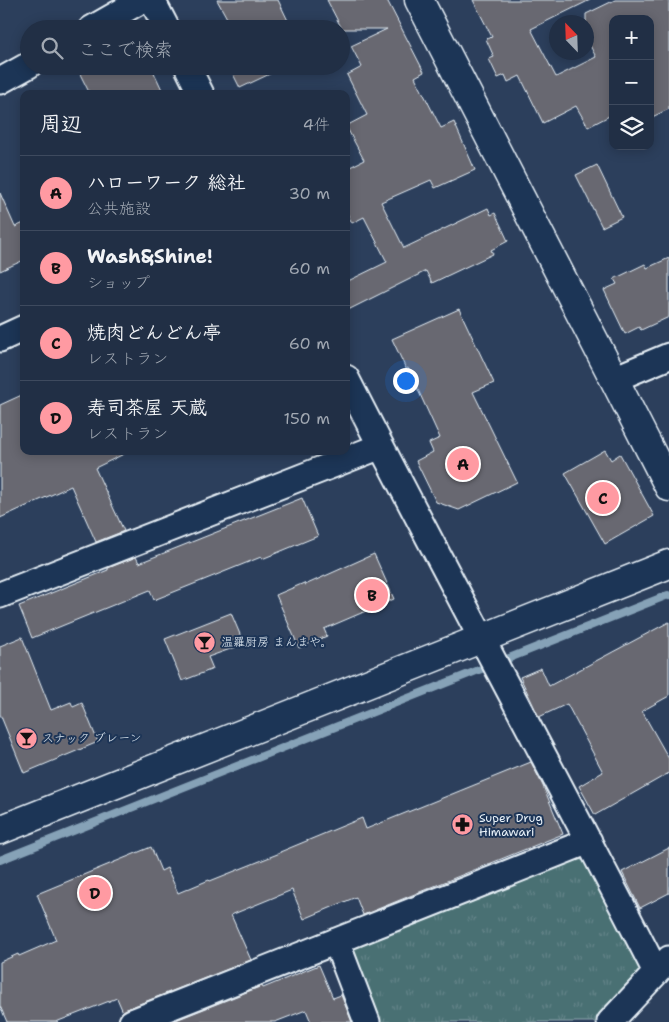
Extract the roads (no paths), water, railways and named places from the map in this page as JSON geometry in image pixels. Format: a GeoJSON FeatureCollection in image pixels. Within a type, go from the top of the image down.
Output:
{"type":"FeatureCollection","features":[{"type":"Feature","properties":{"kind":"street"},"geometry":{"type":"LineString","coordinates":[[108,20],[142,0]]}},
{"type":"Feature","properties":{"kind":"street"},"geometry":{"type":"LineString","coordinates":[[152,0],[162,20]]}},
{"type":"Feature","properties":{"kind":"street"},"geometry":{"type":"LineString","coordinates":[[418,0],[669,487]]}},
{"type":"Feature","properties":{"kind":"street"},"geometry":{"type":"LineString","coordinates":[[0,81],[20,70]]}},
{"type":"Feature","properties":{"kind":"street"},"geometry":{"type":"LineString","coordinates":[[191,75],[199,90]]}},
{"type":"Feature","properties":{"kind":"street"},"geometry":{"type":"LineString","coordinates":[[0,339],[20,330]]}},
{"type":"Feature","properties":{"kind":"street"},"geometry":{"type":"LineString","coordinates":[[614,379],[669,356]]}},
{"type":"Feature","properties":{"kind":"street"},"geometry":{"type":"LineString","coordinates":[[350,386],[589,841],[663,965],[610,1022]]}},
{"type":"Feature","properties":{"kind":"street"},"geometry":{"type":"LineString","coordinates":[[0,595],[381,446]]}},
{"type":"Feature","properties":{"kind":"street"},"geometry":{"type":"LineString","coordinates":[[0,830],[490,654],[669,564]]}},
{"type":"Feature","properties":{"kind":"street"},"geometry":{"type":"LineString","coordinates":[[132,1022],[589,841]]}},
{"type":"Feature","properties":{"kind":"street"},"geometry":{"type":"LineString","coordinates":[[336,941],[367,1022]]}},
{"type":"Feature","properties":{"kind":"waterway"},"geometry":{"type":"LineString","coordinates":[[0,860],[669,596]]}},
{"type":"Feature","properties":{"kind":"place","name":"ハローワーク 総社"},"geometry":{"type":"Point","coordinates":[463,464]}},
{"type":"Feature","properties":{"kind":"place","name":"焼肉どんどん亭"},"geometry":{"type":"Point","coordinates":[603,498]}},
{"type":"Feature","properties":{"kind":"place","name":"Wash&Shine!"},"geometry":{"type":"Point","coordinates":[372,595]}},
{"type":"Feature","properties":{"kind":"place","name":"温羅厨房 まんまや。"},"geometry":{"type":"Point","coordinates":[205,642]}},
{"type":"Feature","properties":{"kind":"place","name":"スナック ブレーン"},"geometry":{"type":"Point","coordinates":[26,738]}},
{"type":"Feature","properties":{"kind":"place","name":"Super Drug Himawari"},"geometry":{"type":"Point","coordinates":[463,825]}},
{"type":"Feature","properties":{"kind":"place","name":"寿司茶屋 天蔵"},"geometry":{"type":"Point","coordinates":[95,893]}}]}
